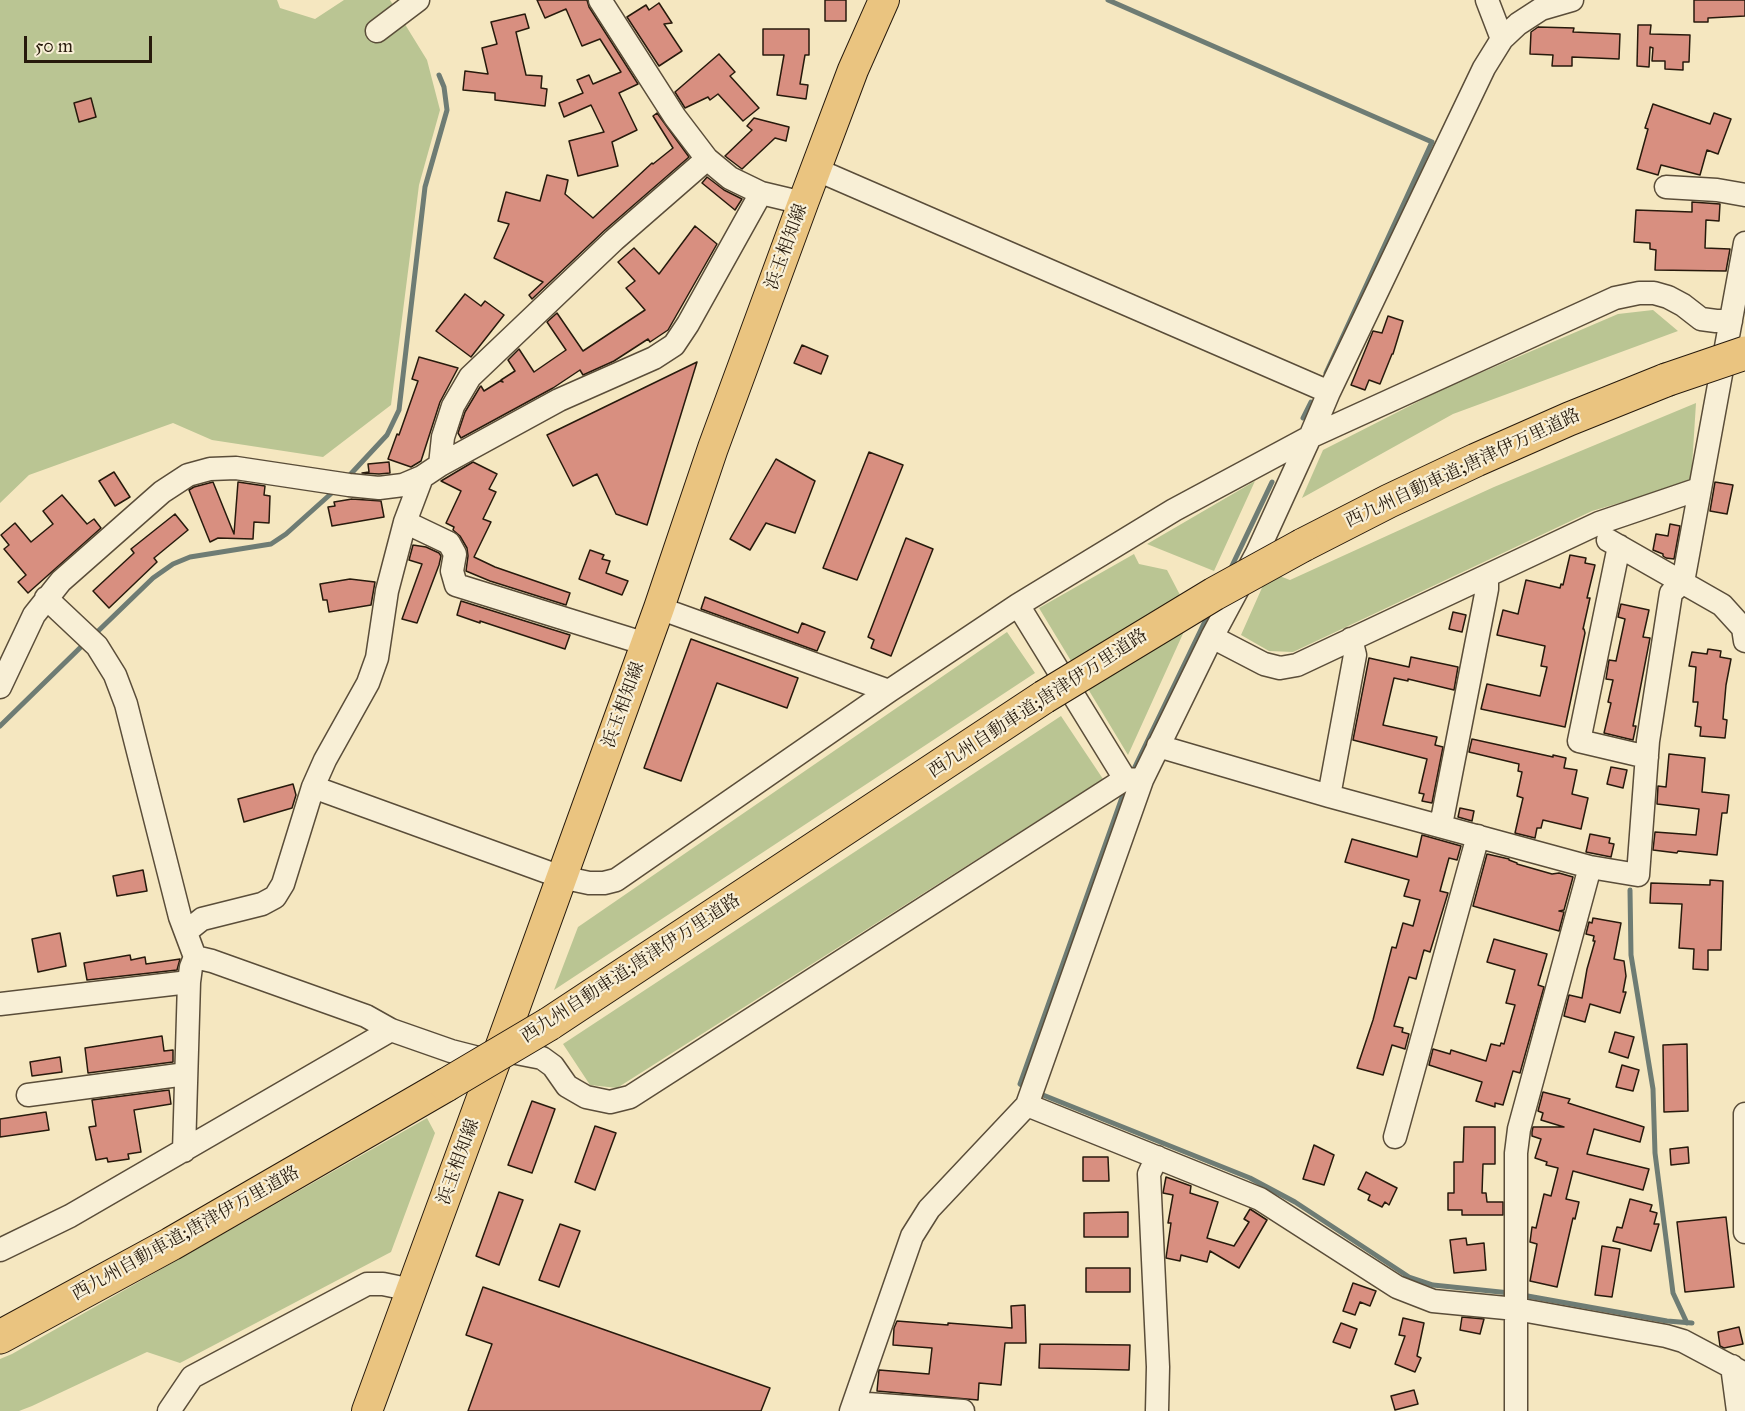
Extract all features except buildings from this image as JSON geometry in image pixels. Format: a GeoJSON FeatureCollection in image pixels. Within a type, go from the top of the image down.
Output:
{"type":"FeatureCollection","features":[{"type":"Feature","properties":{"kind":"highway","name":"西九州自動車道;唐津伊万里道路"},"geometry":{"type":"LineString","coordinates":[[0,1337],[171,1245],[549,1024],[1044,697],[1214,594],[1389,501],[1486,455],[1666,380],[1745,354]]}},
{"type":"Feature","properties":{"kind":"highway","name":"西九州自動車道;唐津伊万里道路"},"geometry":{"type":"LineString","coordinates":[[0,1314],[371,1129]]}},
{"type":"Feature","properties":{"kind":"main road","name":"浜玉相知線"},"geometry":{"type":"LineString","coordinates":[[367,1411],[498,1056],[659,608],[713,448],[815,169],[884,0]]}},
{"type":"Feature","properties":{"kind":"street"},"geometry":{"type":"LineString","coordinates":[[377,31],[418,0]]}},
{"type":"Feature","properties":{"kind":"street"},"geometry":{"type":"LineString","coordinates":[[600,0],[675,117],[707,159],[730,177],[761,193],[803,203]]}},
{"type":"Feature","properties":{"kind":"street"},"geometry":{"type":"LineString","coordinates":[[1487,0],[1502,39]]}},
{"type":"Feature","properties":{"kind":"street"},"geometry":{"type":"LineString","coordinates":[[963,1411],[852,1407],[912,1236],[929,1209],[1030,1096],[1133,780],[1158,746],[1257,553],[1329,392],[1484,68],[1502,39],[1518,24],[1541,9],[1572,0]]}},
{"type":"Feature","properties":{"kind":"street"},"geometry":{"type":"LineString","coordinates":[[187,931],[202,919],[262,904],[275,897],[283,884],[313,787],[325,760],[368,683],[377,658],[387,591],[405,522],[431,471],[453,406],[470,377],[614,240],[707,159]]}},
{"type":"Feature","properties":{"kind":"street"},"geometry":{"type":"LineString","coordinates":[[815,169],[1329,392]]}},
{"type":"Feature","properties":{"kind":"street"},"geometry":{"type":"LineString","coordinates":[[1666,187],[1717,190],[1745,195]]}},
{"type":"Feature","properties":{"kind":"street"},"geometry":{"type":"LineString","coordinates":[[0,687],[34,615],[61,581],[162,492],[188,475],[210,469],[236,468],[380,488],[403,485],[559,400],[654,358],[674,345],[688,324],[761,193]]}},
{"type":"Feature","properties":{"kind":"street"},"geometry":{"type":"LineString","coordinates":[[1158,746],[1329,796],[1590,867],[1638,875],[1647,757],[1671,593],[1683,582],[1745,243]]}},
{"type":"Feature","properties":{"kind":"street"},"geometry":{"type":"LineString","coordinates":[[313,787],[561,877],[589,883],[616,880],[1018,605],[1174,510],[1310,437],[1615,298],[1639,293],[1654,293],[1683,305],[1701,319],[1731,321]]}},
{"type":"Feature","properties":{"kind":"street"},"geometry":{"type":"LineString","coordinates":[[1212,637],[1264,664],[1280,668],[1297,664],[1599,523],[1699,489]]}},
{"type":"Feature","properties":{"kind":"street"},"geometry":{"type":"LineString","coordinates":[[405,522],[449,543],[455,554],[452,571],[456,585],[646,644]]}},
{"type":"Feature","properties":{"kind":"street"},"geometry":{"type":"LineString","coordinates":[[1599,523],[1605,538],[1722,605],[1743,628],[1745,641]]}},
{"type":"Feature","properties":{"kind":"street"},"geometry":{"type":"LineString","coordinates":[[1619,546],[1579,741],[1647,757]]}},
{"type":"Feature","properties":{"kind":"street"},"geometry":{"type":"LineString","coordinates":[[1441,825],[1487,589],[1487,576]]}},
{"type":"Feature","properties":{"kind":"street"},"geometry":{"type":"LineString","coordinates":[[46,598],[90,639],[115,675],[126,705],[180,917],[195,957],[189,982],[184,1151]]}},
{"type":"Feature","properties":{"kind":"street"},"geometry":{"type":"LineString","coordinates":[[1018,605],[1133,780]]}},
{"type":"Feature","properties":{"kind":"street"},"geometry":{"type":"LineString","coordinates":[[659,608],[889,692]]}},
{"type":"Feature","properties":{"kind":"street"},"geometry":{"type":"LineString","coordinates":[[1329,796],[1356,655],[1352,639]]}},
{"type":"Feature","properties":{"kind":"street"},"geometry":{"type":"LineString","coordinates":[[195,957],[366,1016],[391,1030],[451,1051],[542,1058],[553,1066],[567,1086],[586,1097],[610,1102],[630,1097],[1133,780]]}},
{"type":"Feature","properties":{"kind":"street"},"geometry":{"type":"LineString","coordinates":[[1395,1137],[1478,836]]}},
{"type":"Feature","properties":{"kind":"street"},"geometry":{"type":"LineString","coordinates":[[1516,1411],[1516,1153],[1519,1129],[1590,867]]}},
{"type":"Feature","properties":{"kind":"street"},"geometry":{"type":"LineString","coordinates":[[0,1004],[189,982]]}},
{"type":"Feature","properties":{"kind":"street"},"geometry":{"type":"LineString","coordinates":[[0,1250],[70,1216],[391,1030]]}},
{"type":"Feature","properties":{"kind":"street"},"geometry":{"type":"LineString","coordinates":[[28,1095],[186,1074]]}},
{"type":"Feature","properties":{"kind":"street"},"geometry":{"type":"LineString","coordinates":[[1030,1096],[1157,1157],[1260,1199],[1397,1287],[1433,1301],[1516,1309],[1683,1341],[1738,1370],[1738,1411]]}},
{"type":"Feature","properties":{"kind":"street"},"geometry":{"type":"LineString","coordinates":[[1745,1114],[1745,1232]]}},
{"type":"Feature","properties":{"kind":"street"},"geometry":{"type":"LineString","coordinates":[[1157,1157],[1149,1174],[1158,1358],[1158,1411]]}},
{"type":"Feature","properties":{"kind":"street"},"geometry":{"type":"LineString","coordinates":[[169,1411],[192,1377],[367,1284],[382,1284],[412,1290]]}},
{"type":"Feature","properties":{"kind":"green space"},"geometry":{"type":"Polygon","coordinates":[[[0,0],[277,0],[280,8],[315,19],[344,0],[390,0],[427,60],[440,110],[419,185],[391,405],[323,457],[212,440],[173,423],[29,475],[0,503],[0,0]]]}},
{"type":"Feature","properties":{"kind":"green space"},"geometry":{"type":"Polygon","coordinates":[[[1653,310],[1678,331],[1453,414],[1302,498],[1323,450],[1443,389],[1618,314],[1653,310]]]}},
{"type":"Feature","properties":{"kind":"green space"},"geometry":{"type":"Polygon","coordinates":[[[1696,403],[1691,482],[1592,511],[1293,652],[1269,651],[1241,635],[1269,572],[1290,580],[1494,487],[1696,403]]]}},
{"type":"Feature","properties":{"kind":"green space"},"geometry":{"type":"Polygon","coordinates":[[[1255,481],[1214,571],[1147,544],[1255,481]]]}},
{"type":"Feature","properties":{"kind":"green space"},"geometry":{"type":"Polygon","coordinates":[[[1134,554],[1139,564],[1167,570],[1191,616],[1128,755],[1039,608],[1134,554]]]}},
{"type":"Feature","properties":{"kind":"green space"},"geometry":{"type":"Polygon","coordinates":[[[1007,632],[1035,673],[554,990],[578,927],[1007,632]]]}},
{"type":"Feature","properties":{"kind":"green space"},"geometry":{"type":"Polygon","coordinates":[[[1061,716],[1103,779],[617,1088],[590,1085],[563,1044],[1061,716]]]}},
{"type":"Feature","properties":{"kind":"green space"},"geometry":{"type":"Polygon","coordinates":[[[427,1118],[435,1133],[391,1252],[180,1363],[147,1352],[32,1406],[19,1411],[0,1411],[0,1359],[427,1118]]]}},
{"type":"Feature","properties":{"kind":"waterway"},"geometry":{"type":"LineString","coordinates":[[1108,0],[1432,142],[1326,373]]}},
{"type":"Feature","properties":{"kind":"waterway"},"geometry":{"type":"LineString","coordinates":[[347,478],[387,435],[399,410],[425,187],[447,110],[444,87],[439,75]]}},
{"type":"Feature","properties":{"kind":"waterway"},"geometry":{"type":"LineString","coordinates":[[1303,418],[1311,402]]}},
{"type":"Feature","properties":{"kind":"waterway"},"geometry":{"type":"LineString","coordinates":[[1230,570],[1272,482]]}},
{"type":"Feature","properties":{"kind":"waterway"},"geometry":{"type":"LineString","coordinates":[[93,636],[153,578],[173,564],[190,557],[271,544],[286,534],[334,491]]}},
{"type":"Feature","properties":{"kind":"waterway"},"geometry":{"type":"LineString","coordinates":[[1132,773],[1209,613]]}},
{"type":"Feature","properties":{"kind":"waterway"},"geometry":{"type":"LineString","coordinates":[[0,726],[86,642]]}},
{"type":"Feature","properties":{"kind":"waterway"},"geometry":{"type":"LineString","coordinates":[[1027,1088],[1020,1084],[1125,789]]}},
{"type":"Feature","properties":{"kind":"waterway"},"geometry":{"type":"LineString","coordinates":[[1630,890],[1631,955],[1653,1089],[1655,1153],[1673,1293],[1687,1323]]}},
{"type":"Feature","properties":{"kind":"waterway"},"geometry":{"type":"LineString","coordinates":[[1038,1093],[1250,1178],[1295,1202],[1409,1277],[1433,1285],[1510,1293]]}},
{"type":"Feature","properties":{"kind":"waterway"},"geometry":{"type":"LineString","coordinates":[[1522,1295],[1667,1321],[1692,1323]]}}]}
